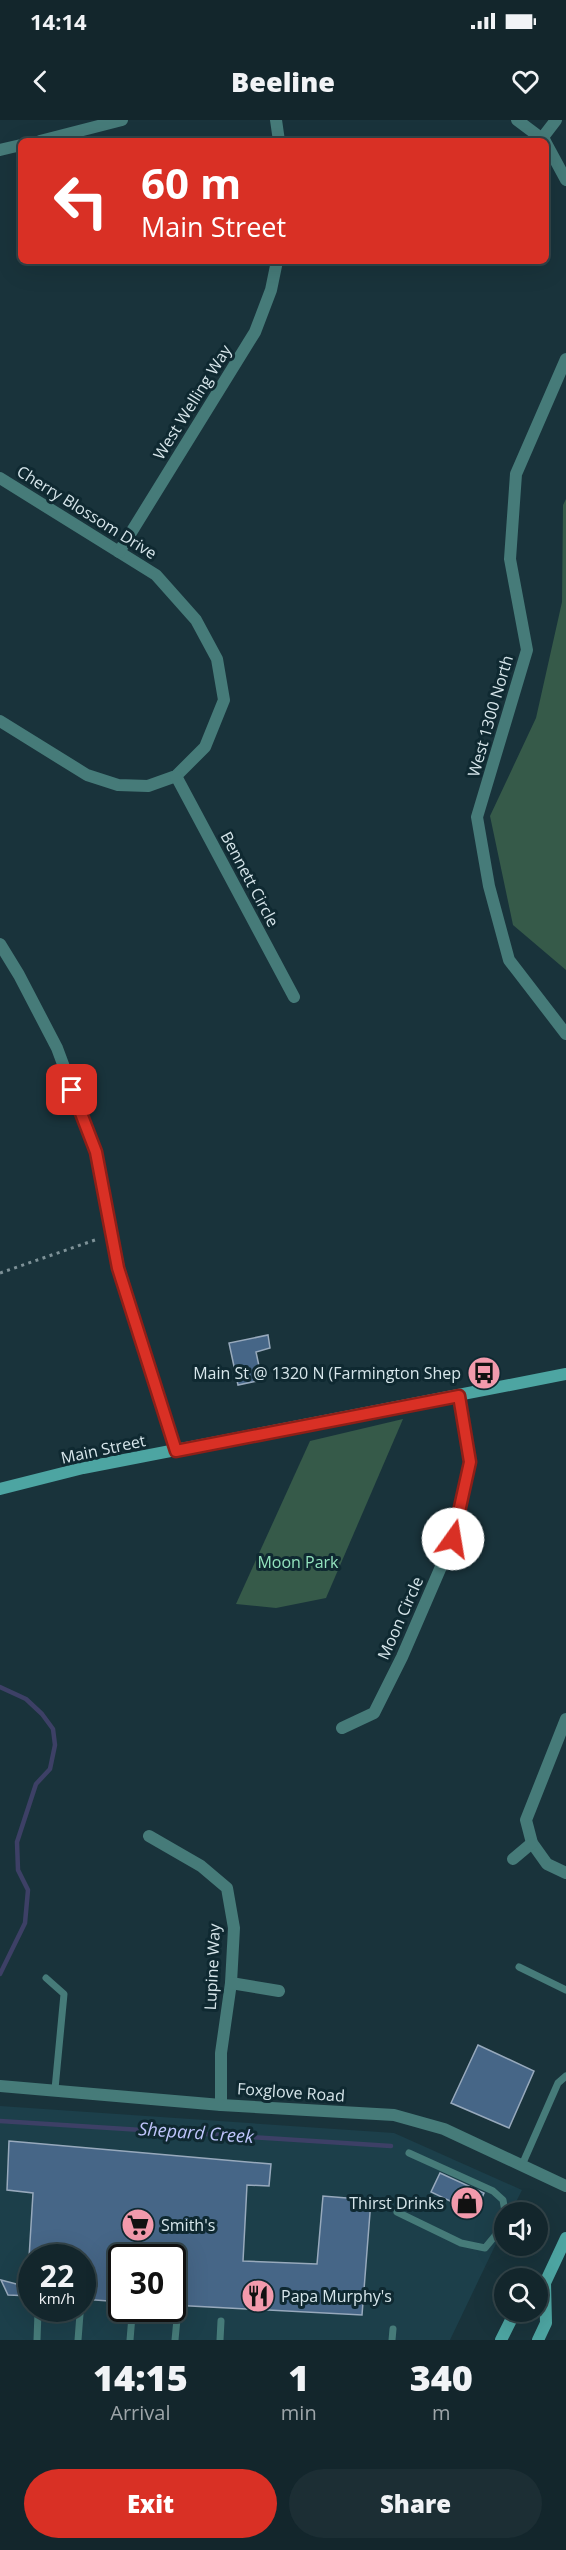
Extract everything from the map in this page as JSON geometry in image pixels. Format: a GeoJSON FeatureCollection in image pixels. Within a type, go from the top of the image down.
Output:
{"type":"FeatureCollection","features":[{"type":"Feature","properties":{"kind":"main road","name":"Main Street"},"geometry":{"type":"LineString","coordinates":[[0,1489],[83,1468],[566,1374]]}},
{"type":"Feature","properties":{"kind":"main road"},"geometry":{"type":"LineString","coordinates":[[548,2273],[566,2238]]}},
{"type":"Feature","properties":{"kind":"main road"},"geometry":{"type":"LineString","coordinates":[[501,2340],[510,2322]]}},
{"type":"Feature","properties":{"kind":"main road"},"geometry":{"type":"LineString","coordinates":[[538,2340],[546,2322]]}},
{"type":"Feature","properties":{"kind":"street"},"geometry":{"type":"LineString","coordinates":[[52,138],[122,120]]}},
{"type":"Feature","properties":{"kind":"street"},"geometry":{"type":"LineString","coordinates":[[276,120],[279,138]]}},
{"type":"Feature","properties":{"kind":"street"},"geometry":{"type":"LineString","coordinates":[[517,120],[540,138]]}},
{"type":"Feature","properties":{"kind":"street"},"geometry":{"type":"LineString","coordinates":[[546,138],[556,120]]}},
{"type":"Feature","properties":{"kind":"street"},"geometry":{"type":"LineString","coordinates":[[0,150],[18,146]]}},
{"type":"Feature","properties":{"kind":"street"},"geometry":{"type":"LineString","coordinates":[[549,150],[566,180]]}},
{"type":"Feature","properties":{"kind":"street","name":"West Welling Way"},"geometry":{"type":"LineString","coordinates":[[119,552],[255,332],[271,290],[276,264]]}},
{"type":"Feature","properties":{"kind":"street","name":"West 1300 North"},"geometry":{"type":"LineString","coordinates":[[566,359],[516,474],[510,559],[527,650],[477,817],[489,886],[509,960],[566,1034]]}},
{"type":"Feature","properties":{"kind":"street","name":"Cherry Blossom Drive"},"geometry":{"type":"LineString","coordinates":[[0,478],[156,576],[196,620],[217,659],[224,700],[205,747],[176,776],[148,786],[117,785],[87,775],[0,721]]}},
{"type":"Feature","properties":{"kind":"street","name":"Bennett Circle"},"geometry":{"type":"LineString","coordinates":[[176,776],[294,997]]}},
{"type":"Feature","properties":{"kind":"street"},"geometry":{"type":"LineString","coordinates":[[0,944],[57,1048],[96,1152],[118,1268],[176,1451]]}},
{"type":"Feature","properties":{"kind":"street","name":"Moon Circle"},"geometry":{"type":"LineString","coordinates":[[342,1728],[374,1713],[402,1657],[453,1539],[470,1462],[459,1396]]}},
{"type":"Feature","properties":{"kind":"street"},"geometry":{"type":"LineString","coordinates":[[566,1719],[526,1820],[532,1843],[548,1864],[566,1873]]}},
{"type":"Feature","properties":{"kind":"street","name":"Lupine Way"},"geometry":{"type":"LineString","coordinates":[[149,1836],[201,1866],[227,1888],[234,1928],[231,1983],[221,2054],[221,2105]]}},
{"type":"Feature","properties":{"kind":"street"},"geometry":{"type":"LineString","coordinates":[[513,1858],[532,1843]]}},
{"type":"Feature","properties":{"kind":"street"},"geometry":{"type":"LineString","coordinates":[[231,1983],[279,1991]]}},
{"type":"Feature","properties":{"kind":"street","name":"Foxglove Road"},"geometry":{"type":"LineString","coordinates":[[0,2086],[221,2105],[394,2115],[444,2129],[566,2186]]}},
{"type":"Feature","properties":{"kind":"lane"},"geometry":{"type":"LineString","coordinates":[[519,1967],[566,1990]]}},
{"type":"Feature","properties":{"kind":"lane"},"geometry":{"type":"LineString","coordinates":[[46,1978],[64,1994],[55,2089]]}},
{"type":"Feature","properties":{"kind":"lane"},"geometry":{"type":"LineString","coordinates":[[522,2165],[558,2083],[566,2076]]}},
{"type":"Feature","properties":{"kind":"lane"},"geometry":{"type":"LineString","coordinates":[[409,2153],[493,2191],[503,2202]]}},
{"type":"Feature","properties":{"kind":"lane"},"geometry":{"type":"LineString","coordinates":[[397,2212],[461,2243],[485,2248],[494,2237]]}},
{"type":"Feature","properties":{"kind":"lane"},"geometry":{"type":"LineString","coordinates":[[220,2340],[221,2321]]}},
{"type":"Feature","properties":{"kind":"lane"},"geometry":{"type":"LineString","coordinates":[[37,2340],[38,2322]]}},
{"type":"Feature","properties":{"kind":"lane"},"geometry":{"type":"LineString","coordinates":[[78,2340],[79,2322]]}},
{"type":"Feature","properties":{"kind":"lane"},"geometry":{"type":"LineString","coordinates":[[130,2340],[132,2322]]}},
{"type":"Feature","properties":{"kind":"lane"},"geometry":{"type":"LineString","coordinates":[[175,2340],[177,2322]]}},
{"type":"Feature","properties":{"kind":"lane"},"geometry":{"type":"LineString","coordinates":[[392,2340],[393,2329]]}},
{"type":"Feature","properties":{"kind":"path"},"geometry":{"type":"LineString","coordinates":[[0,1273],[95,1240]]}},
{"type":"Feature","properties":{"kind":"shaded area"},"geometry":{"type":"Polygon","coordinates":[[[0,2106],[394,2133],[522,2190],[516,2202],[494,2202],[494,2248],[450,2340],[0,2340],[0,2106]]]}},
{"type":"Feature","properties":{"kind":"green space"},"geometry":{"type":"Polygon","coordinates":[[[566,499],[566,970],[513,925],[490,816],[536,718],[562,602],[563,505],[566,499]]]}},
{"type":"Feature","properties":{"kind":"green space","name":"Moon Park"},"geometry":{"type":"Polygon","coordinates":[[[403,1419],[326,1598],[276,1608],[236,1604],[310,1441],[403,1419]]]}},
{"type":"Feature","properties":{"kind":"building"},"geometry":{"type":"Polygon","coordinates":[[[268,1335],[270,1348],[256,1352],[262,1380],[238,1385],[229,1343],[268,1335]]]}},
{"type":"Feature","properties":{"kind":"building"},"geometry":{"type":"Polygon","coordinates":[[[478,2045],[534,2071],[509,2128],[451,2103],[478,2045]]]}},
{"type":"Feature","properties":{"kind":"building","name":"Smith's"},"geometry":{"type":"Polygon","coordinates":[[[9,2141],[271,2164],[269,2186],[247,2185],[243,2261],[317,2264],[323,2196],[371,2200],[362,2315],[186,2306],[186,2244],[108,2244],[108,2301],[96,2300],[96,2244],[30,2244],[33,2193],[7,2190],[9,2141]]]}},
{"type":"Feature","properties":{"kind":"building","name":"Thirst Drinks"},"geometry":{"type":"Polygon","coordinates":[[[440,2173],[484,2193],[475,2213],[431,2192],[440,2173]]]}},
{"type":"Feature","properties":{"kind":"building"},"geometry":{"type":"Polygon","coordinates":[[[1,2280],[18,2284],[18,2295],[8,2295],[1,2280]]]}},
{"type":"Feature","properties":{"kind":"waterway","name":"Shepard Creek"},"geometry":{"type":"LineString","coordinates":[[0,1687],[26,1699],[42,1714],[53,1729],[55,1745],[50,1769],[36,1784],[17,1842],[18,1870],[28,1890],[25,1923],[0,1974]]}},
{"type":"Feature","properties":{"kind":"waterway","name":"Shepard Creek"},"geometry":{"type":"LineString","coordinates":[[0,2121],[391,2146]]}},
{"type":"Feature","properties":{"kind":"place","name":"Main St @ 1320 N (Farmington Shep"},"geometry":{"type":"Point","coordinates":[484,1373]}},
{"type":"Feature","properties":{"kind":"place","name":"Thirst Drinks"},"geometry":{"type":"Point","coordinates":[467,2203]}},
{"type":"Feature","properties":{"kind":"place","name":"Smith's"},"geometry":{"type":"Point","coordinates":[138,2225]}},
{"type":"Feature","properties":{"kind":"place","name":"Papa Murphy's"},"geometry":{"type":"Point","coordinates":[258,2296]}},
{"type":"Feature","properties":{"kind":"route"},"geometry":{"type":"LineString","coordinates":[[72,1090],[96,1152],[118,1268],[176,1451],[459,1396],[470,1462],[453,1539]]}}]}
